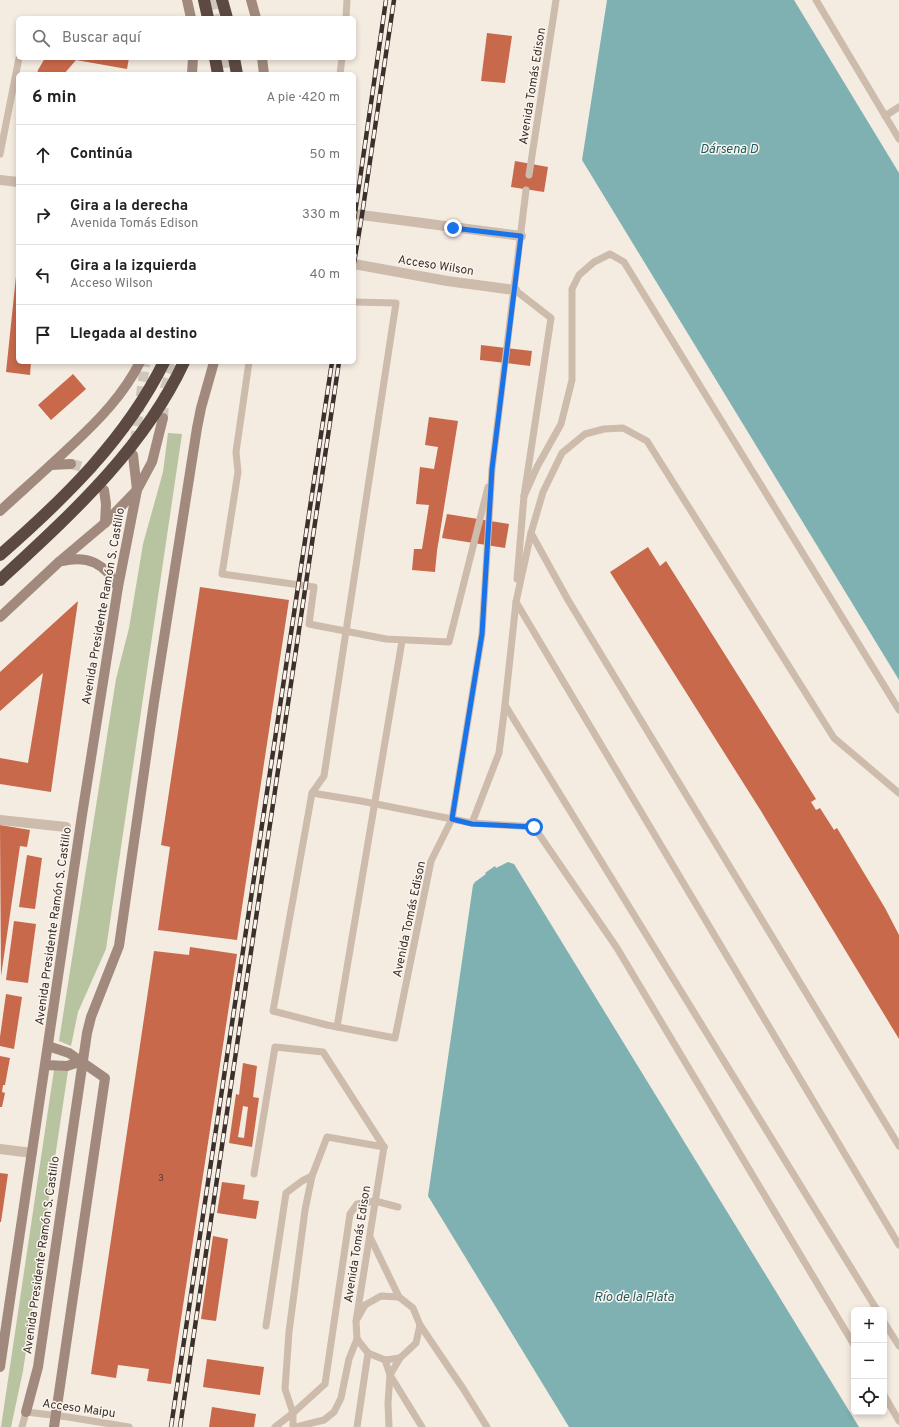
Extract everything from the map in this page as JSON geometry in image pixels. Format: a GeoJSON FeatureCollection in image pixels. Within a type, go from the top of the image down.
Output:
{"type":"FeatureCollection","features":[{"type":"Feature","properties":{"kind":"highway"},"geometry":{"type":"LineString","coordinates":[[204,0],[208,16]]}},
{"type":"Feature","properties":{"kind":"highway"},"geometry":{"type":"LineString","coordinates":[[222,0],[226,16]]}},
{"type":"Feature","properties":{"kind":"highway"},"geometry":{"type":"LineString","coordinates":[[215,60],[218,72]]}},
{"type":"Feature","properties":{"kind":"highway"},"geometry":{"type":"LineString","coordinates":[[234,60],[237,72]]}},
{"type":"Feature","properties":{"kind":"highway"},"geometry":{"type":"LineString","coordinates":[[0,555],[82,478],[99,459],[142,399],[163,364]]}},
{"type":"Feature","properties":{"kind":"highway"},"geometry":{"type":"LineString","coordinates":[[0,580],[76,509],[113,469],[152,418],[183,364]]}},
{"type":"Feature","properties":{"kind":"main road"},"geometry":{"type":"LineString","coordinates":[[187,0],[190,16]]}},
{"type":"Feature","properties":{"kind":"main road"},"geometry":{"type":"LineString","coordinates":[[251,0],[255,16]]}},
{"type":"Feature","properties":{"kind":"main road"},"geometry":{"type":"LineString","coordinates":[[192,72],[193,60]]}},
{"type":"Feature","properties":{"kind":"main road"},"geometry":{"type":"LineString","coordinates":[[262,60],[264,72]]}},
{"type":"Feature","properties":{"kind":"main road"},"geometry":{"type":"LineString","coordinates":[[0,511],[96,422],[116,400],[142,364]]}},
{"type":"Feature","properties":{"kind":"main road","name":"Avenida Presidente Ramón S. Castillo"},"geometry":{"type":"LineString","coordinates":[[26,1412],[38,1367],[87,1032],[91,1017],[118,946],[156,686],[193,451],[201,408],[213,364]]}},
{"type":"Feature","properties":{"kind":"main road","name":"Avenida Presidente Ramón S. Castillo"},"geometry":{"type":"LineString","coordinates":[[0,1367],[82,815],[118,587],[137,490],[152,462],[163,418]]}},
{"type":"Feature","properties":{"kind":"main road","name":"Avenida Presidente Ramón S. Castillo"},"geometry":{"type":"LineString","coordinates":[[133,455],[137,490]]}},
{"type":"Feature","properties":{"kind":"main road"},"geometry":{"type":"LineString","coordinates":[[51,465],[71,464]]}},
{"type":"Feature","properties":{"kind":"main road"},"geometry":{"type":"LineString","coordinates":[[104,490],[106,504],[105,523]]}},
{"type":"Feature","properties":{"kind":"main road"},"geometry":{"type":"LineString","coordinates":[[0,617],[60,561],[105,523],[137,490]]}},
{"type":"Feature","properties":{"kind":"main road"},"geometry":{"type":"LineString","coordinates":[[60,561],[74,558],[88,560],[103,567],[111,575],[118,587]]}},
{"type":"Feature","properties":{"kind":"main road"},"geometry":{"type":"LineString","coordinates":[[48,1046],[69,1053],[105,1078],[54,1427]]}},
{"type":"Feature","properties":{"kind":"main road"},"geometry":{"type":"LineString","coordinates":[[45,1065],[67,1066],[82,1061]]}},
{"type":"Feature","properties":{"kind":"main road"},"geometry":{"type":"LineString","coordinates":[[45,1427],[55,1415]]}},
{"type":"Feature","properties":{"kind":"street"},"geometry":{"type":"LineString","coordinates":[[0,180],[16,182]]}},
{"type":"Feature","properties":{"kind":"street"},"geometry":{"type":"LineString","coordinates":[[356,214],[521,236]]}},
{"type":"Feature","properties":{"kind":"street","name":"Acceso Wilson"},"geometry":{"type":"LineString","coordinates":[[356,264],[448,281],[515,290]]}},
{"type":"Feature","properties":{"kind":"street"},"geometry":{"type":"LineString","coordinates":[[0,820],[66,827]]}},
{"type":"Feature","properties":{"kind":"street"},"geometry":{"type":"LineString","coordinates":[[0,1149],[32,1153]]}},
{"type":"Feature","properties":{"kind":"lane"},"geometry":{"type":"LineString","coordinates":[[346,16],[347,0]]}},
{"type":"Feature","properties":{"kind":"lane","name":"Avenida Tomás Edison"},"geometry":{"type":"LineString","coordinates":[[529,175],[556,0]]}},
{"type":"Feature","properties":{"kind":"lane"},"geometry":{"type":"LineString","coordinates":[[816,0],[899,139]]}},
{"type":"Feature","properties":{"kind":"lane"},"geometry":{"type":"LineString","coordinates":[[16,72],[19,60]]}},
{"type":"Feature","properties":{"kind":"lane"},"geometry":{"type":"LineString","coordinates":[[340,72],[342,60]]}},
{"type":"Feature","properties":{"kind":"lane"},"geometry":{"type":"LineString","coordinates":[[0,154],[16,73]]}},
{"type":"Feature","properties":{"kind":"lane"},"geometry":{"type":"LineString","coordinates":[[885,116],[899,107]]}},
{"type":"Feature","properties":{"kind":"lane","name":"Avenida Tomás Edison"},"geometry":{"type":"LineString","coordinates":[[337,1027],[396,1038],[431,861],[452,819],[482,634],[492,469],[526,190]]}},
{"type":"Feature","properties":{"kind":"lane"},"geometry":{"type":"LineString","coordinates":[[524,496],[537,467],[561,424],[572,380],[572,289],[579,275],[594,262],[610,254],[624,262],[899,710]]}},
{"type":"Feature","properties":{"kind":"lane"},"geometry":{"type":"LineString","coordinates":[[472,824],[498,753],[505,705],[516,602],[524,496],[551,318],[515,290]]}},
{"type":"Feature","properties":{"kind":"lane"},"geometry":{"type":"LineString","coordinates":[[356,302],[396,303],[324,776],[312,793],[273,1011],[337,1027],[402,641]]}},
{"type":"Feature","properties":{"kind":"lane"},"geometry":{"type":"LineString","coordinates":[[248,364],[236,452],[238,472],[222,574],[314,587],[309,624],[386,639],[402,641],[449,642],[492,469]]}},
{"type":"Feature","properties":{"kind":"lane"},"geometry":{"type":"LineString","coordinates":[[899,793],[834,738],[647,441],[623,428],[604,429],[585,434],[562,453],[544,492],[531,533],[516,602],[899,1245]]}},
{"type":"Feature","properties":{"kind":"lane"},"geometry":{"type":"LineString","coordinates":[[531,533],[568,600],[899,1146]]}},
{"type":"Feature","properties":{"kind":"lane"},"geometry":{"type":"LineString","coordinates":[[505,705],[875,1307]]}},
{"type":"Feature","properties":{"kind":"lane"},"geometry":{"type":"LineString","coordinates":[[312,793],[472,824],[534,827],[616,948],[853,1343]]}},
{"type":"Feature","properties":{"kind":"lane"},"geometry":{"type":"LineString","coordinates":[[254,1174],[275,1047],[323,1052],[384,1147]]}},
{"type":"Feature","properties":{"kind":"lane"},"geometry":{"type":"LineString","coordinates":[[384,1147],[327,1137],[312,1176],[305,1210],[289,1332],[286,1389],[293,1413],[295,1427],[324,1420],[334,1412],[341,1398],[349,1359],[357,1339],[356,1321],[365,1305],[381,1296],[399,1297]]}},
{"type":"Feature","properties":{"kind":"lane","name":"Avenida Tomás Edison"},"geometry":{"type":"LineString","coordinates":[[356,1321],[384,1147]]}},
{"type":"Feature","properties":{"kind":"lane"},"geometry":{"type":"LineString","coordinates":[[266,1326],[286,1193],[302,1181],[312,1176]]}},
{"type":"Feature","properties":{"kind":"lane"},"geometry":{"type":"LineString","coordinates":[[276,1427],[325,1384],[350,1214],[357,1204],[375,1201],[398,1207]]}},
{"type":"Feature","properties":{"kind":"lane"},"geometry":{"type":"LineString","coordinates":[[370,1237],[399,1297],[414,1308],[420,1325],[487,1427]]}},
{"type":"Feature","properties":{"kind":"lane"},"geometry":{"type":"LineString","coordinates":[[389,1427],[388,1404],[390,1375],[400,1358],[416,1343],[420,1325]]}},
{"type":"Feature","properties":{"kind":"lane"},"geometry":{"type":"LineString","coordinates":[[887,1327],[899,1346]]}},
{"type":"Feature","properties":{"kind":"lane"},"geometry":{"type":"LineString","coordinates":[[357,1339],[368,1353],[385,1360],[400,1358]]}},
{"type":"Feature","properties":{"kind":"lane"},"geometry":{"type":"LineString","coordinates":[[357,1427],[368,1353]]}},
{"type":"Feature","properties":{"kind":"lane"},"geometry":{"type":"LineString","coordinates":[[385,1360],[390,1375],[422,1427]]}},
{"type":"Feature","properties":{"kind":"lane"},"geometry":{"type":"LineString","coordinates":[[887,1400],[899,1420]]}},
{"type":"Feature","properties":{"kind":"lane","name":"Acceso Maipu"},"geometry":{"type":"LineString","coordinates":[[26,1412],[55,1415],[129,1427]]}},
{"type":"Feature","properties":{"kind":"lane","name":"Avenida Presidente Ramón S. Castillo"},"geometry":{"type":"LineString","coordinates":[[22,1427],[26,1412]]}},
{"type":"Feature","properties":{"kind":"green space"},"geometry":{"type":"Polygon","coordinates":[[[168,433],[182,434],[106,949],[78,1012],[71,1046],[59,1041],[116,679],[129,628],[143,544],[163,472],[168,433]]]}},
{"type":"Feature","properties":{"kind":"green space"},"geometry":{"type":"Polygon","coordinates":[[[54,1070],[68,1071],[23,1371],[11,1427],[1,1427],[54,1070]]]}},
{"type":"Feature","properties":{"kind":"water","name":"Dársena D"},"geometry":{"type":"Polygon","coordinates":[[[607,0],[794,0],[899,173],[899,680],[582,160],[607,0]]]}},
{"type":"Feature","properties":{"kind":"water","name":"Río de la Plata"},"geometry":{"type":"Polygon","coordinates":[[[508,862],[514,864],[859,1427],[569,1427],[428,1196],[473,885],[486,874],[485,873],[495,866],[496,868],[508,862]]]}},
{"type":"Feature","properties":{"kind":"building"},"geometry":{"type":"Polygon","coordinates":[[[487,33],[512,36],[505,83],[481,81],[487,33]]]}},
{"type":"Feature","properties":{"kind":"building"},"geometry":{"type":"Polygon","coordinates":[[[44,60],[76,60],[66,72],[38,72],[44,60]]]}},
{"type":"Feature","properties":{"kind":"building"},"geometry":{"type":"Polygon","coordinates":[[[76,60],[129,60],[127,69],[76,60]]]}},
{"type":"Feature","properties":{"kind":"building"},"geometry":{"type":"Polygon","coordinates":[[[515,161],[548,167],[544,192],[511,187],[515,161]]]}},
{"type":"Feature","properties":{"kind":"building"},"geometry":{"type":"Polygon","coordinates":[[[16,277],[16,364],[31,364],[30,375],[6,372],[16,277]]]}},
{"type":"Feature","properties":{"kind":"building"},"geometry":{"type":"Polygon","coordinates":[[[481,345],[532,351],[530,366],[480,360],[481,345]]]}},
{"type":"Feature","properties":{"kind":"building"},"geometry":{"type":"Polygon","coordinates":[[[73,374],[86,389],[51,420],[38,405],[73,374]]]}},
{"type":"Feature","properties":{"kind":"building"},"geometry":{"type":"Polygon","coordinates":[[[429,417],[458,421],[435,572],[412,570],[414,549],[422,549],[429,505],[416,504],[420,467],[434,469],[438,447],[425,445],[429,417]]]}},
{"type":"Feature","properties":{"kind":"building"},"geometry":{"type":"Polygon","coordinates":[[[447,514],[509,524],[505,548],[442,538],[447,514]]]}},
{"type":"Feature","properties":{"kind":"building"},"geometry":{"type":"Polygon","coordinates":[[[648,547],[660,566],[666,561],[816,799],[811,802],[816,810],[820,808],[834,830],[837,828],[885,908],[899,935],[899,1039],[761,811],[610,572],[648,547]]]}},
{"type":"Feature","properties":{"kind":"building"},"geometry":{"type":"Polygon","coordinates":[[[200,587],[289,600],[237,940],[158,930],[170,847],[161,845],[200,587]]]}},
{"type":"Feature","properties":{"kind":"building"},"geometry":{"type":"Polygon","coordinates":[[[78,601],[51,792],[0,784],[0,758],[28,763],[43,673],[0,711],[0,672],[78,601]]]}},
{"type":"Feature","properties":{"kind":"building"},"geometry":{"type":"Polygon","coordinates":[[[0,825],[30,830],[27,847],[20,846],[1,976],[0,825]]]}},
{"type":"Feature","properties":{"kind":"building"},"geometry":{"type":"Polygon","coordinates":[[[27,855],[42,858],[35,909],[19,907],[27,855]]]}},
{"type":"Feature","properties":{"kind":"building"},"geometry":{"type":"Polygon","coordinates":[[[14,921],[36,924],[28,983],[6,980],[14,921]]]}},
{"type":"Feature","properties":{"kind":"building"},"geometry":{"type":"Polygon","coordinates":[[[190,947],[237,954],[171,1384],[147,1381],[149,1369],[118,1365],[116,1378],[91,1374],[154,951],[189,955],[190,947]]]}},
{"type":"Feature","properties":{"kind":"building"},"geometry":{"type":"Polygon","coordinates":[[[6,994],[22,997],[14,1049],[0,1046],[6,994]]]}},
{"type":"Feature","properties":{"kind":"building"},"geometry":{"type":"Polygon","coordinates":[[[0,1056],[10,1058],[5,1085],[3,1085],[2,1092],[5,1093],[2,1107],[0,1107],[0,1056]]]}},
{"type":"Feature","properties":{"kind":"building"},"geometry":{"type":"Polygon","coordinates":[[[243,1063],[257,1066],[253,1097],[259,1098],[252,1147],[229,1143],[236,1094],[239,1095],[243,1063]],[[243,1106],[238,1137],[244,1138],[248,1107],[243,1106]]]}},
{"type":"Feature","properties":{"kind":"building"},"geometry":{"type":"Polygon","coordinates":[[[0,1173],[8,1174],[1,1222],[0,1222],[0,1173]]]}},
{"type":"Feature","properties":{"kind":"building"},"geometry":{"type":"Polygon","coordinates":[[[222,1182],[245,1185],[243,1199],[259,1201],[256,1219],[217,1213],[222,1182]]]}},
{"type":"Feature","properties":{"kind":"building"},"geometry":{"type":"Polygon","coordinates":[[[213,1236],[228,1239],[216,1321],[201,1319],[213,1236]]]}},
{"type":"Feature","properties":{"kind":"building"},"geometry":{"type":"Polygon","coordinates":[[[207,1359],[264,1367],[260,1395],[203,1387],[207,1359]]]}},
{"type":"Feature","properties":{"kind":"building"},"geometry":{"type":"Polygon","coordinates":[[[212,1407],[256,1414],[254,1427],[209,1427],[212,1407]]]}},
{"type":"Feature","properties":{"kind":"tunnel"},"geometry":{"type":"LineString","coordinates":[[211,0],[215,16]]}},
{"type":"Feature","properties":{"kind":"tunnel"},"geometry":{"type":"LineString","coordinates":[[224,60],[226,72]]}},
{"type":"Feature","properties":{"kind":"tunnel"},"geometry":{"type":"LineString","coordinates":[[135,441],[145,364]]}},
{"type":"Feature","properties":{"kind":"tunnel"},"geometry":{"type":"LineString","coordinates":[[163,418],[165,388],[173,364]]}},
{"type":"Feature","properties":{"kind":"tunnel"},"geometry":{"type":"LineString","coordinates":[[71,464],[87,469],[103,488]]}},
{"type":"Feature","properties":{"kind":"railway"},"geometry":{"type":"LineString","coordinates":[[356,206],[386,0]]}},
{"type":"Feature","properties":{"kind":"railway"},"geometry":{"type":"LineString","coordinates":[[356,251],[394,0]]}},
{"type":"Feature","properties":{"kind":"railway"},"geometry":{"type":"LineString","coordinates":[[171,1427],[332,364]]}},
{"type":"Feature","properties":{"kind":"railway"},"geometry":{"type":"LineString","coordinates":[[180,1427],[339,364]]}},
{"type":"Feature","properties":{"kind":"route"},"geometry":{"type":"LineString","coordinates":[[453,228],[521,236],[492,469],[482,634],[452,819],[472,824],[534,827]]}}]}
